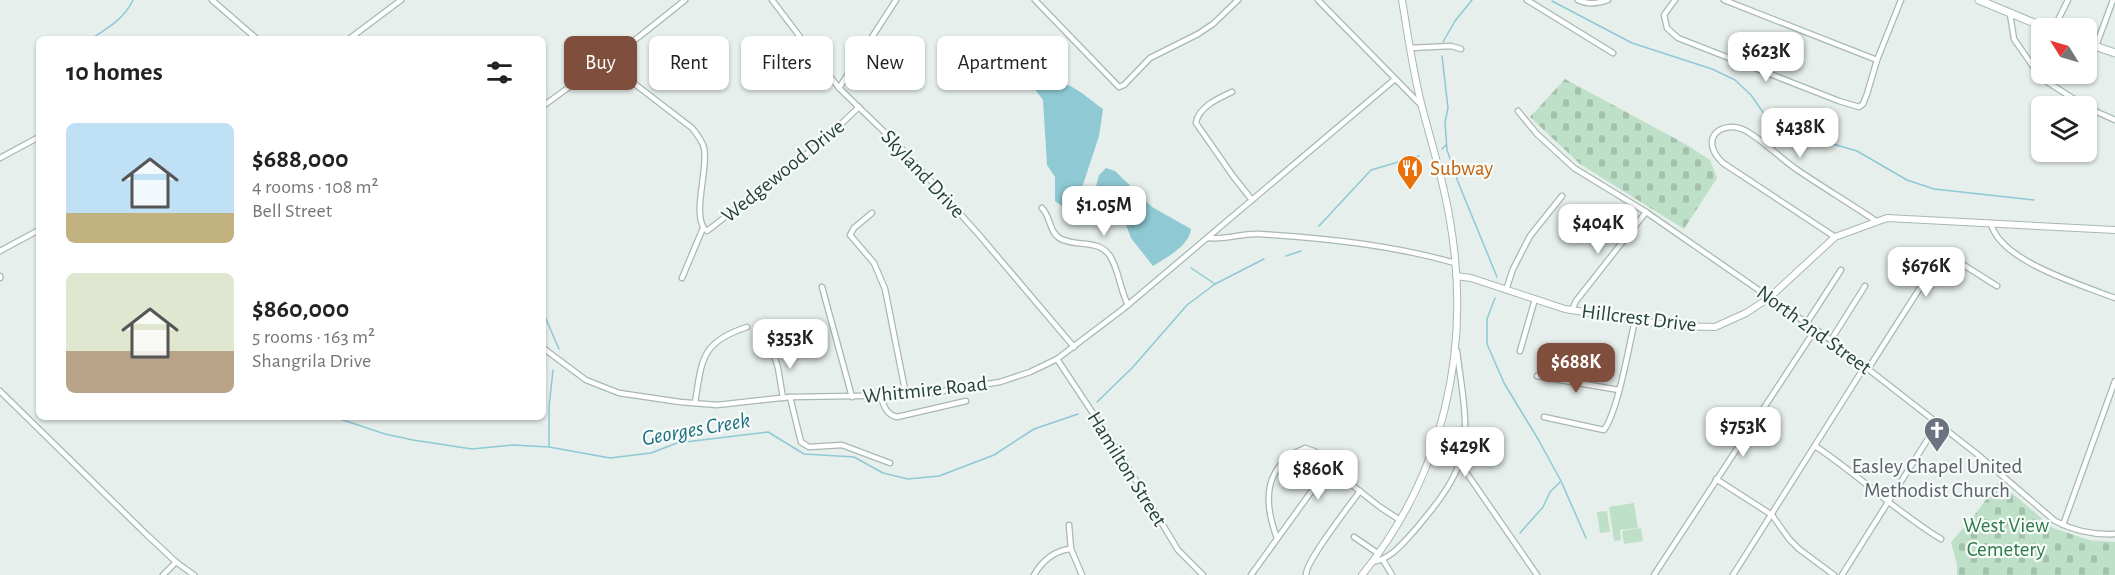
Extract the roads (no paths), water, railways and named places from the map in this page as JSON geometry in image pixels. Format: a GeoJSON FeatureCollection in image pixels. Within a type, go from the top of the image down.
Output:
{"type":"FeatureCollection","features":[{"type":"Feature","properties":{"kind":"main road"},"geometry":{"type":"LineString","coordinates":[[1979,0],[2031,22]]}},
{"type":"Feature","properties":{"kind":"main road"},"geometry":{"type":"LineString","coordinates":[[2097,46],[2115,53]]}},
{"type":"Feature","properties":{"kind":"street"},"geometry":{"type":"LineString","coordinates":[[212,0],[254,36]]}},
{"type":"Feature","properties":{"kind":"street"},"geometry":{"type":"LineString","coordinates":[[353,36],[401,0]]}},
{"type":"Feature","properties":{"kind":"street"},"geometry":{"type":"LineString","coordinates":[[637,37],[685,0]]}},
{"type":"Feature","properties":{"kind":"street","name":"Skyland Drive"},"geometry":{"type":"LineString","coordinates":[[772,0],[839,88],[926,175],[1074,347]]}},
{"type":"Feature","properties":{"kind":"street"},"geometry":{"type":"LineString","coordinates":[[839,88],[896,0]]}},
{"type":"Feature","properties":{"kind":"street"},"geometry":{"type":"LineString","coordinates":[[1035,0],[1119,87],[1124,85],[1150,58],[1206,29],[1238,0]]}},
{"type":"Feature","properties":{"kind":"street"},"geometry":{"type":"LineString","coordinates":[[1318,0],[1422,105]]}},
{"type":"Feature","properties":{"kind":"street"},"geometry":{"type":"LineString","coordinates":[[1362,575],[1400,520],[1415,492],[1440,429],[1449,393],[1458,327],[1455,263],[1447,199],[1422,105],[1402,0]]}},
{"type":"Feature","properties":{"kind":"street"},"geometry":{"type":"LineString","coordinates":[[1527,0],[1613,53]]}},
{"type":"Feature","properties":{"kind":"street"},"geometry":{"type":"LineString","coordinates":[[1539,7],[1540,0]]}},
{"type":"Feature","properties":{"kind":"street"},"geometry":{"type":"LineString","coordinates":[[1578,0],[1598,4],[1608,0]]}},
{"type":"Feature","properties":{"kind":"street"},"geometry":{"type":"LineString","coordinates":[[1675,0],[1665,15],[1666,28],[1678,38],[1859,107],[1863,104],[1877,60],[1901,0]]}},
{"type":"Feature","properties":{"kind":"street"},"geometry":{"type":"LineString","coordinates":[[1724,0],[1877,60]]}},
{"type":"Feature","properties":{"kind":"street"},"geometry":{"type":"LineString","coordinates":[[2059,18],[2068,0]]}},
{"type":"Feature","properties":{"kind":"street"},"geometry":{"type":"LineString","coordinates":[[2097,43],[2113,0]]}},
{"type":"Feature","properties":{"kind":"street"},"geometry":{"type":"LineString","coordinates":[[2010,14],[2014,39],[2041,78],[2069,96]]}},
{"type":"Feature","properties":{"kind":"street"},"geometry":{"type":"LineString","coordinates":[[1410,48],[1451,46],[1461,49]]}},
{"type":"Feature","properties":{"kind":"street","name":"Whitmire Road"},"geometry":{"type":"LineString","coordinates":[[546,350],[568,368],[596,385],[619,393],[717,405],[790,397],[852,397],[944,392],[1000,382],[1030,372],[1057,359],[1074,347],[1128,305],[1395,79]]}},
{"type":"Feature","properties":{"kind":"street","name":"Wedgewood Drive"},"geometry":{"type":"LineString","coordinates":[[637,85],[692,128],[700,139],[705,157],[700,224],[707,231],[822,142],[859,107]]}},
{"type":"Feature","properties":{"kind":"street"},"geometry":{"type":"LineString","coordinates":[[546,104],[565,90]]}},
{"type":"Feature","properties":{"kind":"street"},"geometry":{"type":"LineString","coordinates":[[1232,92],[1215,100],[1200,112],[1196,123],[1252,200]]}},
{"type":"Feature","properties":{"kind":"street","name":"North 2nd Street"},"geometry":{"type":"LineString","coordinates":[[1518,111],[1537,134],[1574,168],[1646,212],[1831,340],[1977,454],[2055,521],[2100,535],[2115,534]]}},
{"type":"Feature","properties":{"kind":"street"},"geometry":{"type":"LineString","coordinates":[[2097,112],[2115,120]]}},
{"type":"Feature","properties":{"kind":"street"},"geometry":{"type":"LineString","coordinates":[[1835,237],[1724,163],[1714,154],[1714,134],[1719,129],[1731,128],[1748,132],[1799,171],[1876,221]]}},
{"type":"Feature","properties":{"kind":"street"},"geometry":{"type":"LineString","coordinates":[[0,158],[36,138]]}},
{"type":"Feature","properties":{"kind":"street"},"geometry":{"type":"LineString","coordinates":[[1506,290],[1513,269],[1530,236],[1562,196]]}},
{"type":"Feature","properties":{"kind":"street"},"geometry":{"type":"LineString","coordinates":[[1042,208],[1058,238],[1097,246],[1107,252],[1111,257],[1128,305]]}},
{"type":"Feature","properties":{"kind":"street"},"geometry":{"type":"LineString","coordinates":[[1572,310],[1576,301],[1646,212]]}},
{"type":"Feature","properties":{"kind":"street"},"geometry":{"type":"LineString","coordinates":[[872,213],[854,228],[850,235],[874,263],[885,290],[906,395]]}},
{"type":"Feature","properties":{"kind":"street","name":"Hillcrest Drive"},"geometry":{"type":"LineString","coordinates":[[1456,276],[1471,278],[1572,310],[1673,326],[1714,327],[1746,313],[1769,298],[1835,237],[1887,218],[2115,230]]}},
{"type":"Feature","properties":{"kind":"street"},"geometry":{"type":"LineString","coordinates":[[1991,223],[1993,231],[1999,238],[2036,266],[2064,280],[2115,298]]}},
{"type":"Feature","properties":{"kind":"street"},"geometry":{"type":"LineString","coordinates":[[682,278],[703,228]]}},
{"type":"Feature","properties":{"kind":"street"},"geometry":{"type":"LineString","coordinates":[[0,251],[36,232]]}},
{"type":"Feature","properties":{"kind":"street"},"geometry":{"type":"LineString","coordinates":[[1208,238],[1222,239],[1255,234],[1343,241],[1427,254],[1455,263]]}},
{"type":"Feature","properties":{"kind":"street"},"geometry":{"type":"LineString","coordinates":[[1733,575],[1943,252],[1997,286]]}},
{"type":"Feature","properties":{"kind":"street"},"geometry":{"type":"LineString","coordinates":[[1806,324],[1842,270]]}},
{"type":"Feature","properties":{"kind":"street"},"geometry":{"type":"LineString","coordinates":[[1831,340],[1865,286]]}},
{"type":"Feature","properties":{"kind":"street"},"geometry":{"type":"LineString","coordinates":[[822,287],[852,397]]}},
{"type":"Feature","properties":{"kind":"street"},"geometry":{"type":"LineString","coordinates":[[1520,351],[1535,299]]}},
{"type":"Feature","properties":{"kind":"street"},"geometry":{"type":"LineString","coordinates":[[1544,417],[1604,430],[1608,425],[1618,390],[1635,320]]}},
{"type":"Feature","properties":{"kind":"street"},"geometry":{"type":"LineString","coordinates":[[695,403],[704,357],[718,339],[747,327]]}},
{"type":"Feature","properties":{"kind":"street"},"geometry":{"type":"LineString","coordinates":[[1654,575],[1815,330]]}},
{"type":"Feature","properties":{"kind":"street"},"geometry":{"type":"LineString","coordinates":[[1372,562],[1383,560],[1399,548],[1445,490],[1460,462],[1464,431],[1456,346]]}},
{"type":"Feature","properties":{"kind":"street"},"geometry":{"type":"LineString","coordinates":[[772,348],[783,398]]}},
{"type":"Feature","properties":{"kind":"street","name":"Hamilton Street"},"geometry":{"type":"LineString","coordinates":[[1057,359],[1118,451],[1178,550],[1203,575]]}},
{"type":"Feature","properties":{"kind":"street"},"geometry":{"type":"LineString","coordinates":[[1537,376],[1618,390]]}},
{"type":"Feature","properties":{"kind":"street"},"geometry":{"type":"LineString","coordinates":[[2063,525],[2115,381]]}},
{"type":"Feature","properties":{"kind":"street"},"geometry":{"type":"LineString","coordinates":[[0,391],[2,399],[176,562],[194,575]]}},
{"type":"Feature","properties":{"kind":"street"},"geometry":{"type":"LineString","coordinates":[[880,396],[885,410],[897,417],[966,401]]}},
{"type":"Feature","properties":{"kind":"street"},"geometry":{"type":"LineString","coordinates":[[790,397],[801,442],[809,447],[842,445],[890,463]]}},
{"type":"Feature","properties":{"kind":"street"},"geometry":{"type":"LineString","coordinates":[[1842,575],[1938,423]]}},
{"type":"Feature","properties":{"kind":"street"},"geometry":{"type":"LineString","coordinates":[[1815,446],[1841,463],[1908,518],[1941,539]]}},
{"type":"Feature","properties":{"kind":"street"},"geometry":{"type":"LineString","coordinates":[[1277,538],[1268,509],[1267,497],[1270,484],[1277,470],[1296,452],[1305,448],[1314,451],[1329,467],[1400,520]]}},
{"type":"Feature","properties":{"kind":"street"},"geometry":{"type":"LineString","coordinates":[[1460,462],[1537,575]]}},
{"type":"Feature","properties":{"kind":"street"},"geometry":{"type":"LineString","coordinates":[[1251,575],[1329,467]]}},
{"type":"Feature","properties":{"kind":"street"},"geometry":{"type":"LineString","coordinates":[[1716,479],[1772,515],[1799,549],[1834,575]]}},
{"type":"Feature","properties":{"kind":"street"},"geometry":{"type":"LineString","coordinates":[[1306,575],[1305,571],[1315,555],[1360,491]]}},
{"type":"Feature","properties":{"kind":"street"},"geometry":{"type":"LineString","coordinates":[[1069,525],[1071,549],[1082,575]]}},
{"type":"Feature","properties":{"kind":"street"},"geometry":{"type":"LineString","coordinates":[[1354,537],[1378,554]]}},
{"type":"Feature","properties":{"kind":"street"},"geometry":{"type":"LineString","coordinates":[[1034,575],[1049,557],[1061,550],[1071,549]]}},
{"type":"Feature","properties":{"kind":"street"},"geometry":{"type":"LineString","coordinates":[[1383,560],[1392,575]]}},
{"type":"Feature","properties":{"kind":"street"},"geometry":{"type":"LineString","coordinates":[[163,575],[176,562]]}},
{"type":"Feature","properties":{"kind":"water"},"geometry":{"type":"Polygon","coordinates":[[[1068,85],[1103,109],[1099,136],[1076,206],[1062,206],[1055,201],[1055,177],[1047,165],[1043,100],[1036,90],[1068,90],[1068,85]]]}},
{"type":"Feature","properties":{"kind":"water"},"geometry":{"type":"Polygon","coordinates":[[[1106,168],[1115,171],[1152,207],[1191,229],[1182,246],[1153,266],[1131,238],[1121,211],[1105,195],[1095,190],[1099,175],[1106,168]]]}},
{"type":"Feature","properties":{"kind":"waterway"},"geometry":{"type":"LineString","coordinates":[[96,36],[120,18],[133,0]]}},
{"type":"Feature","properties":{"kind":"waterway","name":"Georges Creek"},"geometry":{"type":"LineString","coordinates":[[1443,42],[1455,21],[1472,0]]}},
{"type":"Feature","properties":{"kind":"waterway"},"geometry":{"type":"LineString","coordinates":[[1552,1],[1632,43],[1712,69],[1735,80],[1751,95],[1775,126],[1797,140],[1833,144],[1857,151],[1907,180],[1934,189],[2034,200]]}},
{"type":"Feature","properties":{"kind":"waterway"},"geometry":{"type":"LineString","coordinates":[[1442,56],[1448,108],[1445,122],[1447,150],[1497,277]]}},
{"type":"Feature","properties":{"kind":"waterway","name":"Georges Creek"},"geometry":{"type":"LineString","coordinates":[[1442,149],[1446,145]]}},
{"type":"Feature","properties":{"kind":"waterway","name":"Georges Creek"},"geometry":{"type":"LineString","coordinates":[[1319,226],[1371,170],[1419,156]]}},
{"type":"Feature","properties":{"kind":"waterway","name":"Georges Creek"},"geometry":{"type":"LineString","coordinates":[[1286,256],[1301,251]]}},
{"type":"Feature","properties":{"kind":"waterway","name":"Georges Creek"},"geometry":{"type":"LineString","coordinates":[[1097,402],[1133,367],[1187,305],[1215,284],[1264,259]]}},
{"type":"Feature","properties":{"kind":"waterway"},"geometry":{"type":"LineString","coordinates":[[1191,268],[1215,284]]}},
{"type":"Feature","properties":{"kind":"waterway"},"geometry":{"type":"LineString","coordinates":[[1495,298],[1487,319],[1487,344],[1504,383],[1561,481],[1586,538]]}},
{"type":"Feature","properties":{"kind":"waterway"},"geometry":{"type":"LineString","coordinates":[[546,319],[559,349]]}},
{"type":"Feature","properties":{"kind":"waterway"},"geometry":{"type":"LineString","coordinates":[[549,446],[549,407],[553,370]]}},
{"type":"Feature","properties":{"kind":"waterway","name":"Georges Creek"},"geometry":{"type":"LineString","coordinates":[[343,420],[385,434],[472,449],[513,445],[549,447],[610,458],[651,453],[677,443],[768,432],[804,454],[854,457],[883,473],[908,479],[939,476],[994,455],[1034,429],[1078,414]]}},
{"type":"Feature","properties":{"kind":"waterway"},"geometry":{"type":"LineString","coordinates":[[1520,533],[1543,507],[1550,492],[1560,482]]}},
{"type":"Feature","properties":{"kind":"place","name":"Subway"},"geometry":{"type":"Point","coordinates":[1410,191]}},
{"type":"Feature","properties":{"kind":"place","name":"Easley Chapel United Methodist Church"},"geometry":{"type":"Point","coordinates":[1937,453]}},
{"type":"Feature","properties":{"kind":"park label","name":"West View Cemetery"},"geometry":{"type":"Point","coordinates":[2006,537]}}]}
